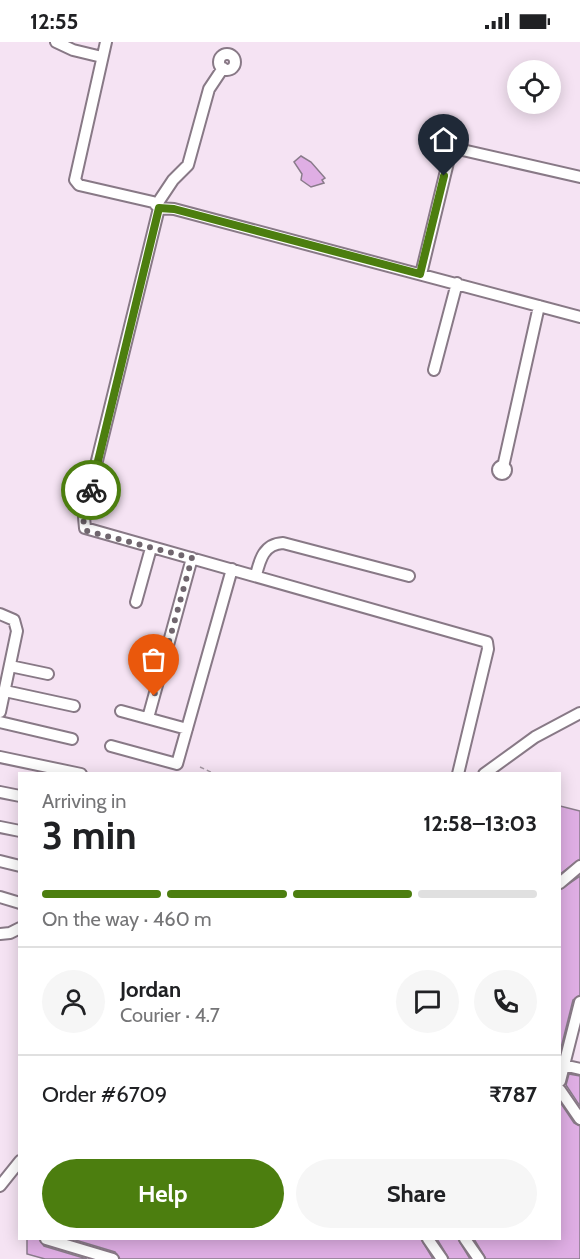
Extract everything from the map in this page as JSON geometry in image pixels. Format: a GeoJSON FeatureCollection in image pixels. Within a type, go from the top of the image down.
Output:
{"type":"FeatureCollection","features":[{"type":"Feature","properties":{"kind":"street"},"geometry":{"type":"LineString","coordinates":[[56,42],[72,50],[102,57]]}},
{"type":"Feature","properties":{"kind":"street"},"geometry":{"type":"LineString","coordinates":[[106,42],[75,180],[79,185],[580,317]]}},
{"type":"Feature","properties":{"kind":"street"},"geometry":{"type":"LineString","coordinates":[[223,68],[209,89],[188,165],[173,180],[158,206],[83,524],[87,531],[256,575],[487,642],[488,649],[458,772]]}},
{"type":"Feature","properties":{"kind":"street"},"geometry":{"type":"LineString","coordinates":[[420,274],[452,150],[458,149],[580,177]]}},
{"type":"Feature","properties":{"kind":"street"},"geometry":{"type":"LineString","coordinates":[[434,370],[457,284]]}},
{"type":"Feature","properties":{"kind":"street"},"geometry":{"type":"LineString","coordinates":[[503,467],[539,306]]}},
{"type":"Feature","properties":{"kind":"street"},"geometry":{"type":"LineString","coordinates":[[256,575],[263,553],[275,543],[283,543],[409,576]]}},
{"type":"Feature","properties":{"kind":"street"},"geometry":{"type":"LineString","coordinates":[[136,602],[151,548]]}},
{"type":"Feature","properties":{"kind":"street"},"geometry":{"type":"LineString","coordinates":[[148,718],[192,558]]}},
{"type":"Feature","properties":{"kind":"street"},"geometry":{"type":"LineString","coordinates":[[111,746],[177,764],[232,569]]}},
{"type":"Feature","properties":{"kind":"street"},"geometry":{"type":"LineString","coordinates":[[0,614],[14,620],[17,626],[0,712]]}},
{"type":"Feature","properties":{"kind":"street"},"geometry":{"type":"LineString","coordinates":[[0,656],[48,674]]}},
{"type":"Feature","properties":{"kind":"street"},"geometry":{"type":"LineString","coordinates":[[3,695],[74,706]]}},
{"type":"Feature","properties":{"kind":"street"},"geometry":{"type":"LineString","coordinates":[[121,711],[187,729]]}},
{"type":"Feature","properties":{"kind":"street"},"geometry":{"type":"LineString","coordinates":[[487,772],[535,737],[580,713]]}},
{"type":"Feature","properties":{"kind":"street"},"geometry":{"type":"LineString","coordinates":[[0,722],[72,739]]}},
{"type":"Feature","properties":{"kind":"street"},"geometry":{"type":"LineString","coordinates":[[0,757],[71,772]]}},
{"type":"Feature","properties":{"kind":"street"},"geometry":{"type":"LineString","coordinates":[[0,792],[18,796]]}},
{"type":"Feature","properties":{"kind":"street"},"geometry":{"type":"LineString","coordinates":[[0,826],[18,830]]}},
{"type":"Feature","properties":{"kind":"street"},"geometry":{"type":"LineString","coordinates":[[0,861],[18,866]]}},
{"type":"Feature","properties":{"kind":"street"},"geometry":{"type":"LineString","coordinates":[[561,882],[580,866]]}},
{"type":"Feature","properties":{"kind":"street"},"geometry":{"type":"LineString","coordinates":[[0,897],[18,902]]}},
{"type":"Feature","properties":{"kind":"street"},"geometry":{"type":"LineString","coordinates":[[0,934],[18,929]]}},
{"type":"Feature","properties":{"kind":"street"},"geometry":{"type":"LineString","coordinates":[[561,1076],[580,1002]]}},
{"type":"Feature","properties":{"kind":"street"},"geometry":{"type":"LineString","coordinates":[[564,1065],[580,1069]]}},
{"type":"Feature","properties":{"kind":"street"},"geometry":{"type":"LineString","coordinates":[[561,1091],[580,1119]]}},
{"type":"Feature","properties":{"kind":"street"},"geometry":{"type":"LineString","coordinates":[[0,1186],[18,1164]]}},
{"type":"Feature","properties":{"kind":"street"},"geometry":{"type":"LineString","coordinates":[[49,1240],[114,1259]]}},
{"type":"Feature","properties":{"kind":"street"},"geometry":{"type":"LineString","coordinates":[[429,1240],[442,1259]]}},
{"type":"Feature","properties":{"kind":"street"},"geometry":{"type":"LineString","coordinates":[[466,1240],[479,1259]]}},
{"type":"Feature","properties":{"kind":"path"},"geometry":{"type":"LineString","coordinates":[[200,767],[211,772]]}},
{"type":"Feature","properties":{"kind":"building"},"geometry":{"type":"Polygon","coordinates":[[[301,156],[311,162],[325,178],[322,180],[324,183],[311,187],[301,180],[302,174],[294,162],[301,156]]]}},
{"type":"Feature","properties":{"kind":"building"},"geometry":{"type":"Polygon","coordinates":[[[561,806],[580,811],[580,859],[561,873],[561,806]]]}},
{"type":"Feature","properties":{"kind":"building"},"geometry":{"type":"Polygon","coordinates":[[[580,876],[580,995],[573,1000],[561,1048],[561,889],[580,876]]]}},
{"type":"Feature","properties":{"kind":"building"},"geometry":{"type":"Polygon","coordinates":[[[569,1074],[580,1076],[580,1106],[566,1085],[569,1074]]]}},
{"type":"Feature","properties":{"kind":"building"},"geometry":{"type":"Polygon","coordinates":[[[561,1104],[574,1123],[580,1126],[580,1259],[486,1259],[475,1240],[561,1240],[561,1104]]]}},
{"type":"Feature","properties":{"kind":"building"},"geometry":{"type":"Polygon","coordinates":[[[27,1240],[40,1240],[44,1246],[87,1259],[45,1259],[27,1254],[27,1240]]]}},
{"type":"Feature","properties":{"kind":"building"},"geometry":{"type":"Polygon","coordinates":[[[75,1240],[422,1240],[433,1259],[120,1259],[115,1252],[75,1240]]]}},
{"type":"Feature","properties":{"kind":"building"},"geometry":{"type":"Polygon","coordinates":[[[438,1240],[459,1240],[470,1259],[449,1259],[438,1240]]]}},
{"type":"Feature","properties":{"kind":"way so far"},"geometry":{"type":"LineString","coordinates":[[91,490],[83,524],[87,531],[192,558],[154,696]]}},
{"type":"Feature","properties":{"kind":"route"},"geometry":{"type":"LineString","coordinates":[[91,490],[159,208],[167,207],[420,274],[444,176]]}}]}
